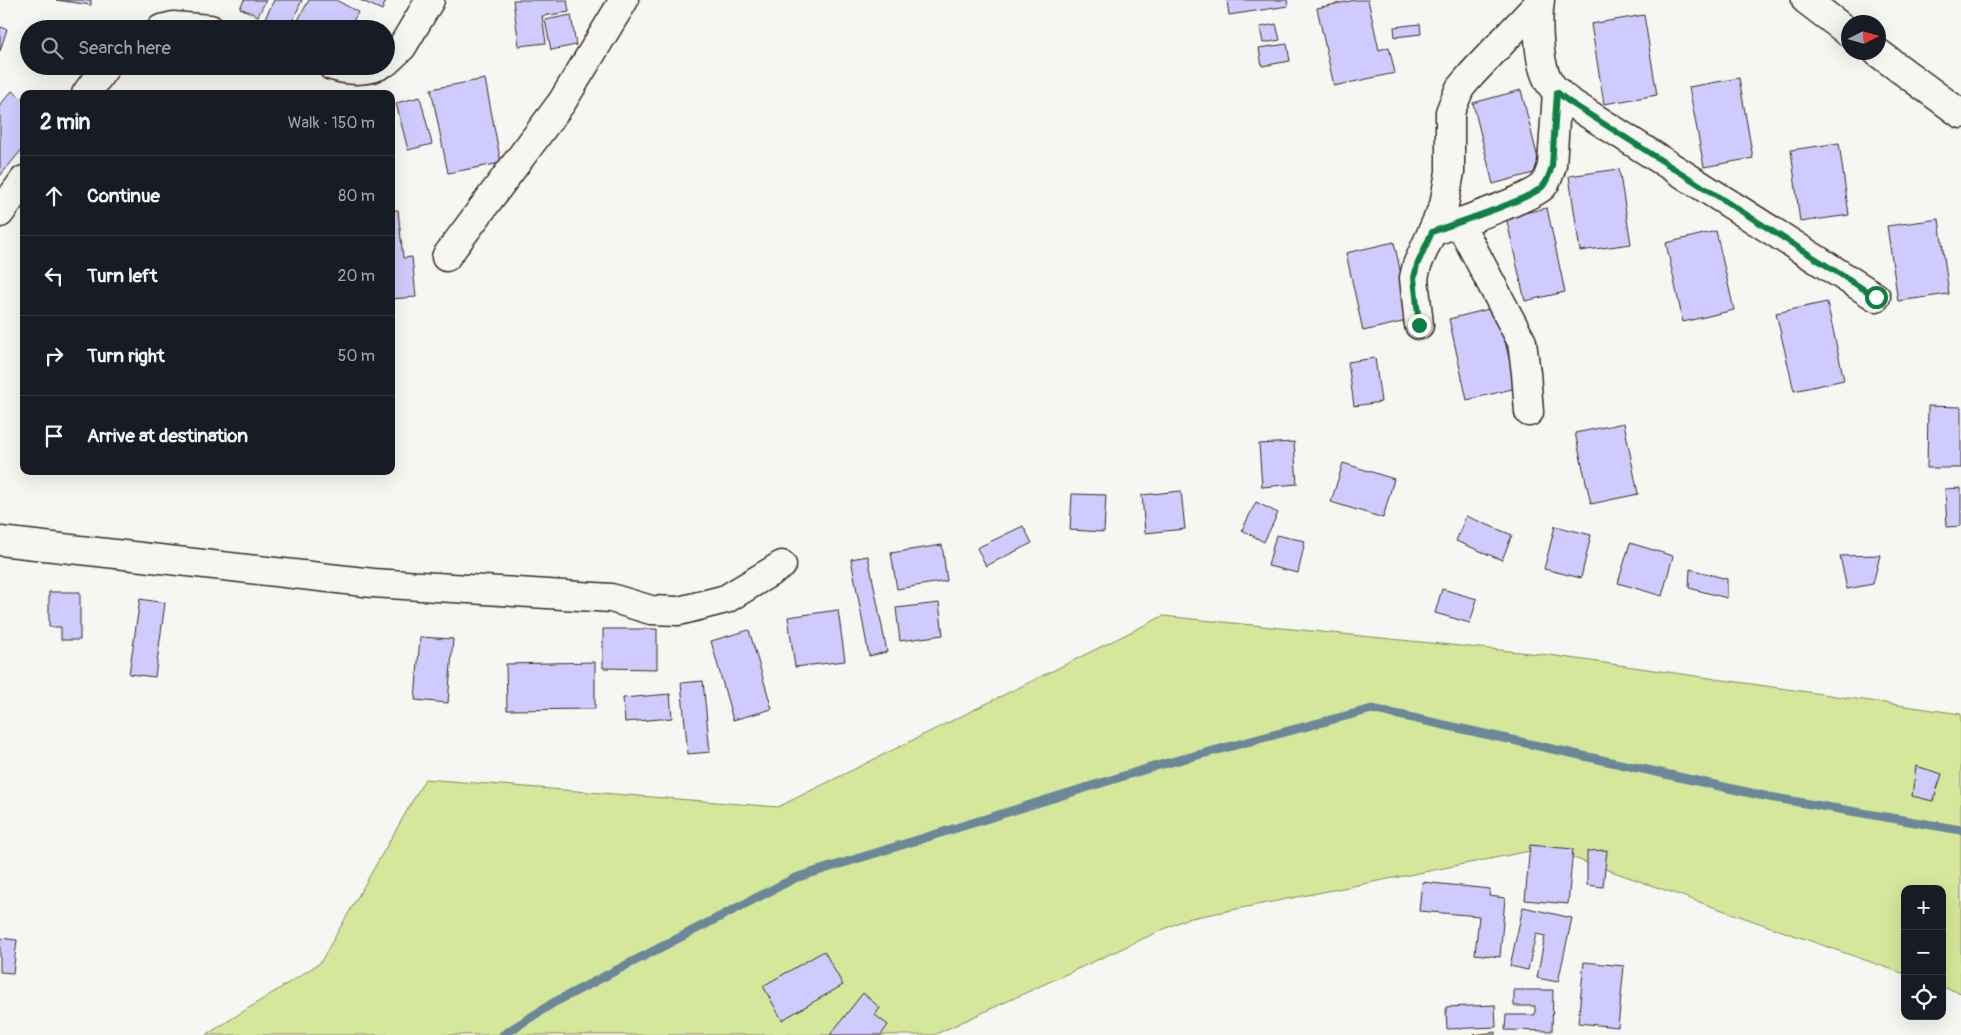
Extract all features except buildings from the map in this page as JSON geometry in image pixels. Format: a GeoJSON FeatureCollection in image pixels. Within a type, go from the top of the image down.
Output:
{"type":"FeatureCollection","features":[{"type":"Feature","properties":{"kind":"street"},"geometry":{"type":"LineString","coordinates":[[395,54],[402,47],[430,0]]}},
{"type":"Feature","properties":{"kind":"street"},"geometry":{"type":"LineString","coordinates":[[446,257],[562,102],[624,0]]}},
{"type":"Feature","properties":{"kind":"street"},"geometry":{"type":"LineString","coordinates":[[1806,0],[1841,27]]}},
{"type":"Feature","properties":{"kind":"street"},"geometry":{"type":"LineString","coordinates":[[1539,1],[1540,56],[1547,79],[1557,92],[1568,101],[1876,297]]}},
{"type":"Feature","properties":{"kind":"street"},"geometry":{"type":"LineString","coordinates":[[1419,325],[1414,278],[1417,265],[1444,205],[1450,172],[1450,112],[1460,88],[1539,1]]}},
{"type":"Feature","properties":{"kind":"street"},"geometry":{"type":"LineString","coordinates":[[1886,59],[1961,114]]}},
{"type":"Feature","properties":{"kind":"street"},"geometry":{"type":"LineString","coordinates":[[89,90],[100,75]]}},
{"type":"Feature","properties":{"kind":"street"},"geometry":{"type":"LineString","coordinates":[[1432,232],[1542,188],[1549,177],[1552,166],[1557,92]]}},
{"type":"Feature","properties":{"kind":"street"},"geometry":{"type":"LineString","coordinates":[[0,213],[20,186]]}},
{"type":"Feature","properties":{"kind":"street"},"geometry":{"type":"LineString","coordinates":[[1459,222],[1522,342],[1529,412]]}},
{"type":"Feature","properties":{"kind":"street"},"geometry":{"type":"LineString","coordinates":[[0,541],[373,583],[611,598],[651,610],[679,611],[726,599],[782,565]]}},
{"type":"Feature","properties":{"kind":"green space"},"geometry":{"type":"Polygon","coordinates":[[[1163,616],[1549,655],[1961,714],[1961,993],[1946,988],[1946,885],[1901,885],[1901,973],[1545,848],[1186,919],[934,1035],[206,1035],[320,963],[425,779],[778,807],[1163,616]]]}},
{"type":"Feature","properties":{"kind":"waterway"},"geometry":{"type":"LineString","coordinates":[[503,1035],[553,1003],[795,878],[1156,766],[1372,709],[1769,797],[1961,830]]}},
{"type":"Feature","properties":{"kind":"route"},"geometry":{"type":"LineString","coordinates":[[1419,325],[1414,278],[1417,265],[1432,232],[1526,196],[1542,188],[1549,177],[1552,166],[1557,92],[1568,101],[1876,297]]}}]}
